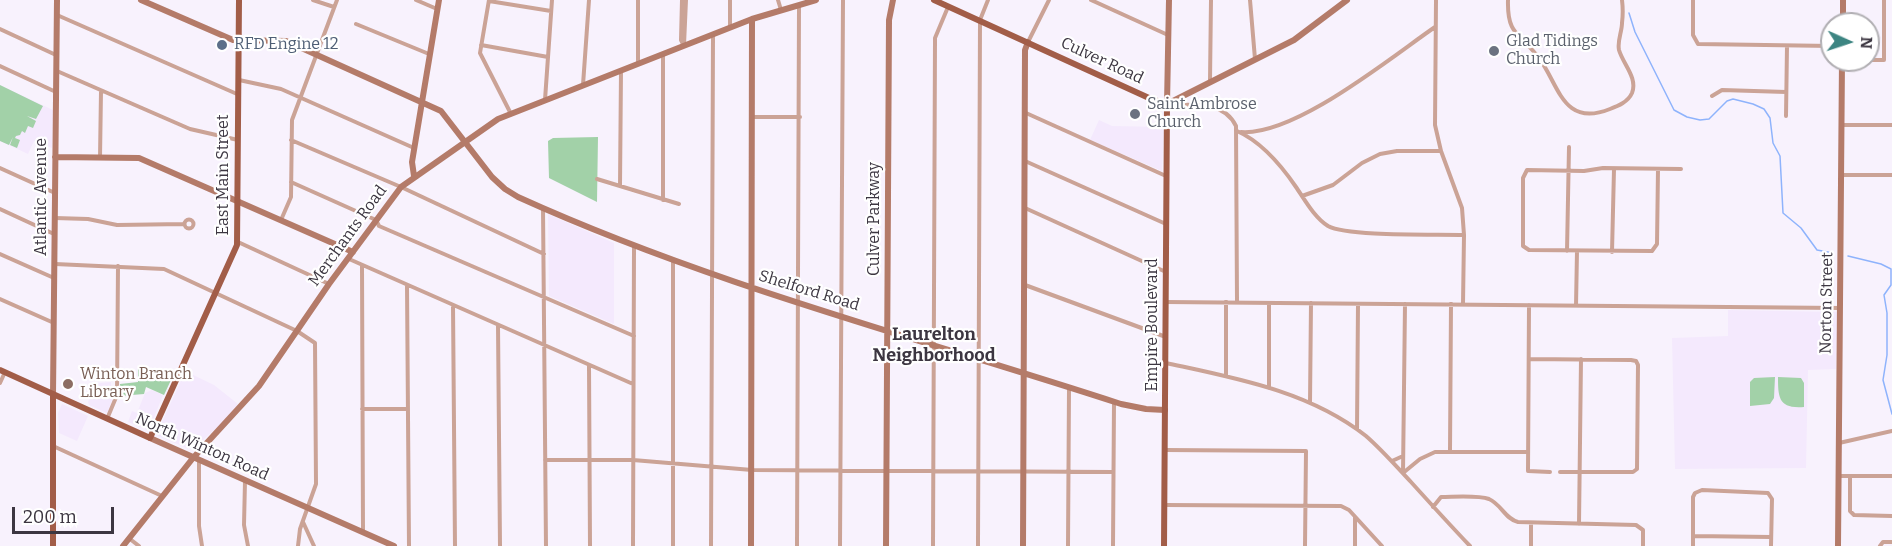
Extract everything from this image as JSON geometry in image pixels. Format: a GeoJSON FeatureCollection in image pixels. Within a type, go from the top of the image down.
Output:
{"type":"FeatureCollection","features":[{"type":"Feature","properties":{"kind":"main road","name":"East Main Street"},"geometry":{"type":"LineString","coordinates":[[150,438],[238,242],[238,0]]}},
{"type":"Feature","properties":{"kind":"main road","name":"Culver Road"},"geometry":{"type":"LineString","coordinates":[[934,0],[1167,104]]}},
{"type":"Feature","properties":{"kind":"main road","name":"Empire Boulevard"},"geometry":{"type":"LineString","coordinates":[[1164,546],[1167,104]]}},
{"type":"Feature","properties":{"kind":"main road","name":"North Winton Road"},"geometry":{"type":"LineString","coordinates":[[2,371],[150,438]]}},
{"type":"Feature","properties":{"kind":"main road"},"geometry":{"type":"LineString","coordinates":[[52,394],[53,546]]}},
{"type":"Feature","properties":{"kind":"street","name":"Atlantic Avenue"},"geometry":{"type":"LineString","coordinates":[[52,394],[57,0]]}},
{"type":"Feature","properties":{"kind":"street"},"geometry":{"type":"LineString","coordinates":[[141,0],[238,41]]}},
{"type":"Feature","properties":{"kind":"street"},"geometry":{"type":"LineString","coordinates":[[313,0],[334,7]]}},
{"type":"Feature","properties":{"kind":"street"},"geometry":{"type":"LineString","coordinates":[[281,221],[291,197],[292,120],[337,0]]}},
{"type":"Feature","properties":{"kind":"street"},"geometry":{"type":"LineString","coordinates":[[416,0],[438,9]]}},
{"type":"Feature","properties":{"kind":"street"},"geometry":{"type":"LineString","coordinates":[[414,176],[411,162],[439,0]]}},
{"type":"Feature","properties":{"kind":"street"},"geometry":{"type":"LineString","coordinates":[[511,114],[480,53],[489,0],[551,11]]}},
{"type":"Feature","properties":{"kind":"street"},"geometry":{"type":"LineString","coordinates":[[545,100],[552,0]]}},
{"type":"Feature","properties":{"kind":"street"},"geometry":{"type":"LineString","coordinates":[[583,85],[589,0]]}},
{"type":"Feature","properties":{"kind":"street"},"geometry":{"type":"LineString","coordinates":[[638,0],[638,64]]}},
{"type":"Feature","properties":{"kind":"street"},"geometry":{"type":"LineString","coordinates":[[684,0],[681,40],[684,46]]}},
{"type":"Feature","properties":{"kind":"street"},"geometry":{"type":"LineString","coordinates":[[730,0],[730,28]]}},
{"type":"Feature","properties":{"kind":"street"},"geometry":{"type":"LineString","coordinates":[[778,0],[781,10]]}},
{"type":"Feature","properties":{"kind":"street","name":"Merchants Road"},"geometry":{"type":"LineString","coordinates":[[123,546],[162,496],[259,386],[376,220],[401,187],[414,176],[491,123],[511,114],[752,19],[816,0]]}},
{"type":"Feature","properties":{"kind":"street"},"geometry":{"type":"LineString","coordinates":[[840,546],[843,0]]}},
{"type":"Feature","properties":{"kind":"street","name":"Culver Parkway"},"geometry":{"type":"LineString","coordinates":[[886,546],[889,20],[893,0]]}},
{"type":"Feature","properties":{"kind":"street"},"geometry":{"type":"LineString","coordinates":[[978,546],[980,20],[988,0]]}},
{"type":"Feature","properties":{"kind":"street"},"geometry":{"type":"LineString","coordinates":[[1023,546],[1025,50],[1049,0]]}},
{"type":"Feature","properties":{"kind":"street"},"geometry":{"type":"LineString","coordinates":[[1091,0],[1168,35]]}},
{"type":"Feature","properties":{"kind":"street"},"geometry":{"type":"LineString","coordinates":[[1167,104],[1168,0]]}},
{"type":"Feature","properties":{"kind":"street"},"geometry":{"type":"LineString","coordinates":[[1210,81],[1211,0]]}},
{"type":"Feature","properties":{"kind":"street"},"geometry":{"type":"LineString","coordinates":[[1250,0],[1255,59]]}},
{"type":"Feature","properties":{"kind":"street"},"geometry":{"type":"LineString","coordinates":[[1167,104],[1298,38],[1347,0]]}},
{"type":"Feature","properties":{"kind":"street"},"geometry":{"type":"LineString","coordinates":[[1436,0],[1434,118],[1441,151],[1460,201],[1464,235],[1463,304]]}},
{"type":"Feature","properties":{"kind":"street"},"geometry":{"type":"LineString","coordinates":[[1508,0],[1510,25],[1516,35],[1543,64],[1562,100],[1573,108],[1590,114],[1603,112],[1620,105],[1632,93],[1632,80],[1620,51],[1622,0]]}},
{"type":"Feature","properties":{"kind":"street"},"geometry":{"type":"LineString","coordinates":[[1693,0],[1693,35],[1698,44],[1820,46]]}},
{"type":"Feature","properties":{"kind":"street"},"geometry":{"type":"LineString","coordinates":[[1884,0],[1884,60]]}},
{"type":"Feature","properties":{"kind":"street"},"geometry":{"type":"LineString","coordinates":[[797,546],[800,5]]}},
{"type":"Feature","properties":{"kind":"street"},"geometry":{"type":"LineString","coordinates":[[933,546],[935,38],[949,6]]}},
{"type":"Feature","properties":{"kind":"street"},"geometry":{"type":"LineString","coordinates":[[57,15],[238,94]]}},
{"type":"Feature","properties":{"kind":"street"},"geometry":{"type":"LineString","coordinates":[[751,546],[752,19]]}},
{"type":"Feature","properties":{"kind":"street"},"geometry":{"type":"LineString","coordinates":[[356,24],[430,55]]}},
{"type":"Feature","properties":{"kind":"street"},"geometry":{"type":"LineString","coordinates":[[1237,131],[1260,130],[1307,113],[1332,99],[1435,27]]}},
{"type":"Feature","properties":{"kind":"street"},"geometry":{"type":"LineString","coordinates":[[0,29],[56,55]]}},
{"type":"Feature","properties":{"kind":"street"},"geometry":{"type":"LineString","coordinates":[[711,546],[713,35]]}},
{"type":"Feature","properties":{"kind":"street","name":"Shelford Road"},"geometry":{"type":"LineString","coordinates":[[238,41],[286,41],[443,112],[490,175],[501,186],[518,197],[619,241],[752,288],[1114,402],[1137,408],[1165,410]]}},
{"type":"Feature","properties":{"kind":"street"},"geometry":{"type":"LineString","coordinates":[[481,45],[548,57]]}},
{"type":"Feature","properties":{"kind":"street"},"geometry":{"type":"LineString","coordinates":[[1786,116],[1787,46]]}},
{"type":"Feature","properties":{"kind":"street"},"geometry":{"type":"LineString","coordinates":[[663,54],[663,200]]}},
{"type":"Feature","properties":{"kind":"street"},"geometry":{"type":"LineString","coordinates":[[1880,60],[1892,61]]}},
{"type":"Feature","properties":{"kind":"street"},"geometry":{"type":"LineString","coordinates":[[0,66],[56,92]]}},
{"type":"Feature","properties":{"kind":"street"},"geometry":{"type":"LineString","coordinates":[[56,70],[190,129],[238,140]]}},
{"type":"Feature","properties":{"kind":"street"},"geometry":{"type":"LineString","coordinates":[[620,186],[621,71]]}},
{"type":"Feature","properties":{"kind":"street","name":"Norton Street"},"geometry":{"type":"LineString","coordinates":[[1838,546],[1842,72]]}},
{"type":"Feature","properties":{"kind":"street"},"geometry":{"type":"LineString","coordinates":[[238,79],[281,89],[414,148]]}},
{"type":"Feature","properties":{"kind":"street"},"geometry":{"type":"LineString","coordinates":[[1712,96],[1722,90],[1786,92]]}},
{"type":"Feature","properties":{"kind":"street"},"geometry":{"type":"LineString","coordinates":[[100,158],[101,91]]}},
{"type":"Feature","properties":{"kind":"street"},"geometry":{"type":"LineString","coordinates":[[1167,104],[1219,108],[1231,118],[1237,131],[1236,302]]}},
{"type":"Feature","properties":{"kind":"street"},"geometry":{"type":"LineString","coordinates":[[1025,112],[1167,176]]}},
{"type":"Feature","properties":{"kind":"street"},"geometry":{"type":"LineString","coordinates":[[752,117],[800,117]]}},
{"type":"Feature","properties":{"kind":"street"},"geometry":{"type":"LineString","coordinates":[[1842,125],[1892,125]]}},
{"type":"Feature","properties":{"kind":"street"},"geometry":{"type":"LineString","coordinates":[[1237,131],[1248,136],[1278,164],[1326,225],[1352,232],[1464,235]]}},
{"type":"Feature","properties":{"kind":"street"},"geometry":{"type":"LineString","coordinates":[[291,140],[401,187],[544,254]]}},
{"type":"Feature","properties":{"kind":"street"},"geometry":{"type":"LineString","coordinates":[[1567,251],[1569,147]]}},
{"type":"Feature","properties":{"kind":"street"},"geometry":{"type":"LineString","coordinates":[[1302,196],[1333,185],[1362,163],[1380,154],[1397,151],[1441,151]]}},
{"type":"Feature","properties":{"kind":"street"},"geometry":{"type":"LineString","coordinates":[[55,157],[139,158],[353,252]]}},
{"type":"Feature","properties":{"kind":"street"},"geometry":{"type":"LineString","coordinates":[[1025,160],[1167,225]]}},
{"type":"Feature","properties":{"kind":"street"},"geometry":{"type":"LineString","coordinates":[[0,168],[55,193]]}},
{"type":"Feature","properties":{"kind":"street"},"geometry":{"type":"LineString","coordinates":[[1612,252],[1614,169]]}},
{"type":"Feature","properties":{"kind":"street"},"geometry":{"type":"LineString","coordinates":[[1658,169],[1657,244],[1656,248],[1650,252],[1529,250],[1522,243],[1525,172],[1530,170],[1614,169],[1658,169],[1681,170]]}},
{"type":"Feature","properties":{"kind":"street"},"geometry":{"type":"LineString","coordinates":[[1841,175],[1892,175]]}},
{"type":"Feature","properties":{"kind":"street"},"geometry":{"type":"LineString","coordinates":[[597,179],[679,204]]}},
{"type":"Feature","properties":{"kind":"street"},"geometry":{"type":"LineString","coordinates":[[291,182],[376,220],[379,226],[633,336]]}},
{"type":"Feature","properties":{"kind":"street"},"geometry":{"type":"LineString","coordinates":[[543,208],[546,546]]}},
{"type":"Feature","properties":{"kind":"street"},"geometry":{"type":"LineString","coordinates":[[1025,208],[1167,272]]}},
{"type":"Feature","properties":{"kind":"street"},"geometry":{"type":"LineString","coordinates":[[0,209],[55,235]]}},
{"type":"Feature","properties":{"kind":"street"},"geometry":{"type":"LineString","coordinates":[[55,218],[88,219],[117,225],[184,224]]}},
{"type":"Feature","properties":{"kind":"street"},"geometry":{"type":"LineString","coordinates":[[238,242],[329,284]]}},
{"type":"Feature","properties":{"kind":"street"},"geometry":{"type":"LineString","coordinates":[[633,546],[634,246]]}},
{"type":"Feature","properties":{"kind":"street"},"geometry":{"type":"LineString","coordinates":[[1576,251],[1576,306]]}},
{"type":"Feature","properties":{"kind":"street"},"geometry":{"type":"LineString","coordinates":[[0,254],[55,278]]}},
{"type":"Feature","properties":{"kind":"street"},"geometry":{"type":"LineString","coordinates":[[348,258],[633,384]]}},
{"type":"Feature","properties":{"kind":"street"},"geometry":{"type":"LineString","coordinates":[[673,260],[673,546]]}},
{"type":"Feature","properties":{"kind":"street"},"geometry":{"type":"LineString","coordinates":[[55,264],[164,268],[297,331],[315,344],[316,484],[306,507],[298,546]]}},
{"type":"Feature","properties":{"kind":"street"},"geometry":{"type":"LineString","coordinates":[[362,265],[363,532]]}},
{"type":"Feature","properties":{"kind":"street"},"geometry":{"type":"LineString","coordinates":[[107,419],[117,395],[118,266]]}},
{"type":"Feature","properties":{"kind":"street"},"geometry":{"type":"LineString","coordinates":[[407,285],[409,546]]}},
{"type":"Feature","properties":{"kind":"street"},"geometry":{"type":"LineString","coordinates":[[1024,285],[1166,337]]}},
{"type":"Feature","properties":{"kind":"street"},"geometry":{"type":"LineString","coordinates":[[0,299],[54,324]]}},
{"type":"Feature","properties":{"kind":"street"},"geometry":{"type":"LineString","coordinates":[[1166,302],[1840,308]]}},
{"type":"Feature","properties":{"kind":"street"},"geometry":{"type":"LineString","coordinates":[[1226,302],[1226,376]]}},
{"type":"Feature","properties":{"kind":"street"},"geometry":{"type":"LineString","coordinates":[[1269,303],[1269,388]]}},
{"type":"Feature","properties":{"kind":"street"},"geometry":{"type":"LineString","coordinates":[[1310,403],[1311,303]]}},
{"type":"Feature","properties":{"kind":"street"},"geometry":{"type":"LineString","coordinates":[[1356,429],[1358,304]]}},
{"type":"Feature","properties":{"kind":"street"},"geometry":{"type":"LineString","coordinates":[[1403,474],[1404,304]]}},
{"type":"Feature","properties":{"kind":"street"},"geometry":{"type":"LineString","coordinates":[[1450,451],[1451,304]]}},
{"type":"Feature","properties":{"kind":"street"},"geometry":{"type":"LineString","coordinates":[[453,305],[455,546]]}},
{"type":"Feature","properties":{"kind":"street"},"geometry":{"type":"LineString","coordinates":[[1529,305],[1528,471],[1550,472]]}},
{"type":"Feature","properties":{"kind":"street"},"geometry":{"type":"LineString","coordinates":[[498,325],[500,546]]}},
{"type":"Feature","properties":{"kind":"street"},"geometry":{"type":"LineString","coordinates":[[1528,359],[1633,360],[1638,365],[1636,468],[1633,472],[1560,472]]}},
{"type":"Feature","properties":{"kind":"street"},"geometry":{"type":"LineString","coordinates":[[1579,524],[1581,359]]}},
{"type":"Feature","properties":{"kind":"street"},"geometry":{"type":"LineString","coordinates":[[1166,363],[1269,388],[1310,403],[1356,429],[1392,461],[1470,546]]}},
{"type":"Feature","properties":{"kind":"street"},"geometry":{"type":"LineString","coordinates":[[590,365],[590,546]]}},
{"type":"Feature","properties":{"kind":"street"},"geometry":{"type":"LineString","coordinates":[[0,383],[2,371]]}},
{"type":"Feature","properties":{"kind":"street"},"geometry":{"type":"LineString","coordinates":[[1068,546],[1069,387]]}},
{"type":"Feature","properties":{"kind":"street"},"geometry":{"type":"LineString","coordinates":[[1113,546],[1114,402]]}},
{"type":"Feature","properties":{"kind":"street"},"geometry":{"type":"LineString","coordinates":[[362,409],[408,409]]}},
{"type":"Feature","properties":{"kind":"street"},"geometry":{"type":"LineString","coordinates":[[1839,443],[1892,431]]}},
{"type":"Feature","properties":{"kind":"street","name":"North Winton Road"},"geometry":{"type":"LineString","coordinates":[[150,438],[394,546]]}},
{"type":"Feature","properties":{"kind":"street"},"geometry":{"type":"LineString","coordinates":[[52,446],[162,496]]}},
{"type":"Feature","properties":{"kind":"street"},"geometry":{"type":"LineString","coordinates":[[1165,450],[1306,451],[1305,546]]}},
{"type":"Feature","properties":{"kind":"street"},"geometry":{"type":"LineString","coordinates":[[1403,474],[1428,454],[1450,451],[1528,452]]}},
{"type":"Feature","properties":{"kind":"street"},"geometry":{"type":"LineString","coordinates":[[1392,461],[1403,456]]}},
{"type":"Feature","properties":{"kind":"street"},"geometry":{"type":"LineString","coordinates":[[196,460],[202,546]]}},
{"type":"Feature","properties":{"kind":"street"},"geometry":{"type":"LineString","coordinates":[[545,460],[633,460],[752,470],[797,471],[1113,472]]}},
{"type":"Feature","properties":{"kind":"street"},"geometry":{"type":"LineString","coordinates":[[1839,476],[1892,476]]}},
{"type":"Feature","properties":{"kind":"street"},"geometry":{"type":"LineString","coordinates":[[1850,476],[1850,512],[1854,515],[1892,516]]}},
{"type":"Feature","properties":{"kind":"street"},"geometry":{"type":"LineString","coordinates":[[245,481],[244,525],[248,546]]}},
{"type":"Feature","properties":{"kind":"street"},"geometry":{"type":"LineString","coordinates":[[1693,546],[1693,497],[1697,492],[1766,492],[1771,497],[1771,546]]}},
{"type":"Feature","properties":{"kind":"street"},"geometry":{"type":"LineString","coordinates":[[1433,507],[1442,497],[1484,498],[1494,503],[1512,520],[1531,523],[1638,526],[1643,530],[1643,546]]}},
{"type":"Feature","properties":{"kind":"street"},"geometry":{"type":"LineString","coordinates":[[1165,505],[1341,506],[1355,516],[1382,546]]}},
{"type":"Feature","properties":{"kind":"street"},"geometry":{"type":"LineString","coordinates":[[1355,516],[1355,546]]}},
{"type":"Feature","properties":{"kind":"street"},"geometry":{"type":"LineString","coordinates":[[303,521],[314,546]]}},
{"type":"Feature","properties":{"kind":"street"},"geometry":{"type":"LineString","coordinates":[[1531,523],[1531,546]]}},
{"type":"Feature","properties":{"kind":"street"},"geometry":{"type":"LineString","coordinates":[[1693,536],[1771,537]]}},
{"type":"Feature","properties":{"kind":"street"},"geometry":{"type":"LineString","coordinates":[[129,538],[139,546]]}},
{"type":"Feature","properties":{"kind":"street"},"geometry":{"type":"LineString","coordinates":[[1880,546],[1883,542],[1892,542]]}},
{"type":"Feature","properties":{"kind":"shaded area"},"geometry":{"type":"Polygon","coordinates":[[[0,85],[53,110],[52,148],[34,141],[28,154],[0,141],[0,85]]]}},
{"type":"Feature","properties":{"kind":"shaded area"},"geometry":{"type":"Polygon","coordinates":[[[1099,120],[1112,126],[1164,127],[1162,171],[1090,140],[1099,120]]]}},
{"type":"Feature","properties":{"kind":"shaded area"},"geometry":{"type":"Polygon","coordinates":[[[548,214],[614,243],[614,324],[549,296],[548,214]]]}},
{"type":"Feature","properties":{"kind":"shaded area"},"geometry":{"type":"Polygon","coordinates":[[[1728,310],[1837,312],[1836,369],[1808,370],[1806,468],[1675,469],[1672,338],[1728,336],[1728,310]]]}},
{"type":"Feature","properties":{"kind":"shaded area"},"geometry":{"type":"Polygon","coordinates":[[[189,373],[214,385],[238,404],[219,426],[195,447],[189,449],[158,436],[157,433],[184,374],[189,373]]]}},
{"type":"Feature","properties":{"kind":"shaded area"},"geometry":{"type":"Polygon","coordinates":[[[111,382],[111,394],[114,396],[107,413],[89,405],[88,402],[95,386],[111,382]]]}},
{"type":"Feature","properties":{"kind":"shaded area"},"geometry":{"type":"Polygon","coordinates":[[[152,390],[163,395],[149,430],[147,430],[128,422],[132,411],[137,413],[145,393],[152,390]]]}},
{"type":"Feature","properties":{"kind":"shaded area"},"geometry":{"type":"Polygon","coordinates":[[[62,404],[88,416],[77,441],[59,433],[58,413],[62,404]]]}},
{"type":"Feature","properties":{"kind":"green space"},"geometry":{"type":"Polygon","coordinates":[[[0,85],[43,106],[36,119],[27,116],[36,121],[33,128],[28,126],[25,133],[22,131],[16,136],[15,138],[20,140],[17,148],[10,145],[13,137],[9,145],[0,141],[0,85]]]}},
{"type":"Feature","properties":{"kind":"green space"},"geometry":{"type":"Polygon","coordinates":[[[598,137],[597,202],[549,178],[548,141],[553,138],[598,137]]]}},
{"type":"Feature","properties":{"kind":"green space"},"geometry":{"type":"Polygon","coordinates":[[[138,365],[171,380],[164,395],[146,387],[144,394],[120,396],[120,384],[138,382],[138,365]]]}},
{"type":"Feature","properties":{"kind":"green space"},"geometry":{"type":"Polygon","coordinates":[[[1775,377],[1774,398],[1770,404],[1750,406],[1750,382],[1754,378],[1775,377]]]}},
{"type":"Feature","properties":{"kind":"green space"},"geometry":{"type":"Polygon","coordinates":[[[1778,377],[1801,378],[1804,383],[1804,407],[1789,406],[1782,401],[1778,377]]]}},
{"type":"Feature","properties":{"kind":"waterway"},"geometry":{"type":"LineString","coordinates":[[1629,13],[1635,32],[1674,110],[1687,117],[1700,120],[1709,119],[1727,101],[1733,99],[1764,109],[1770,118],[1773,143],[1780,156],[1783,213],[1801,228],[1817,250],[1833,253]]}},
{"type":"Feature","properties":{"kind":"waterway"},"geometry":{"type":"LineString","coordinates":[[1848,256],[1881,264],[1891,269],[1891,285],[1884,295],[1887,313],[1887,355],[1883,380],[1892,414]]}},
{"type":"Feature","properties":{"kind":"place","name":"RFD Engine 12"},"geometry":{"type":"Point","coordinates":[222,45]}},
{"type":"Feature","properties":{"kind":"place","name":"Glad Tidings Church"},"geometry":{"type":"Point","coordinates":[1494,51]}},
{"type":"Feature","properties":{"kind":"place","name":"Saint Ambrose Church"},"geometry":{"type":"Point","coordinates":[1135,114]}},
{"type":"Feature","properties":{"kind":"place","name":"Winton Branch Library"},"geometry":{"type":"Point","coordinates":[68,384]}},
{"type":"Feature","properties":{"kind":"district","name":"Laurelton Neighborhood"},"geometry":{"type":"Point","coordinates":[934,345]}}]}
